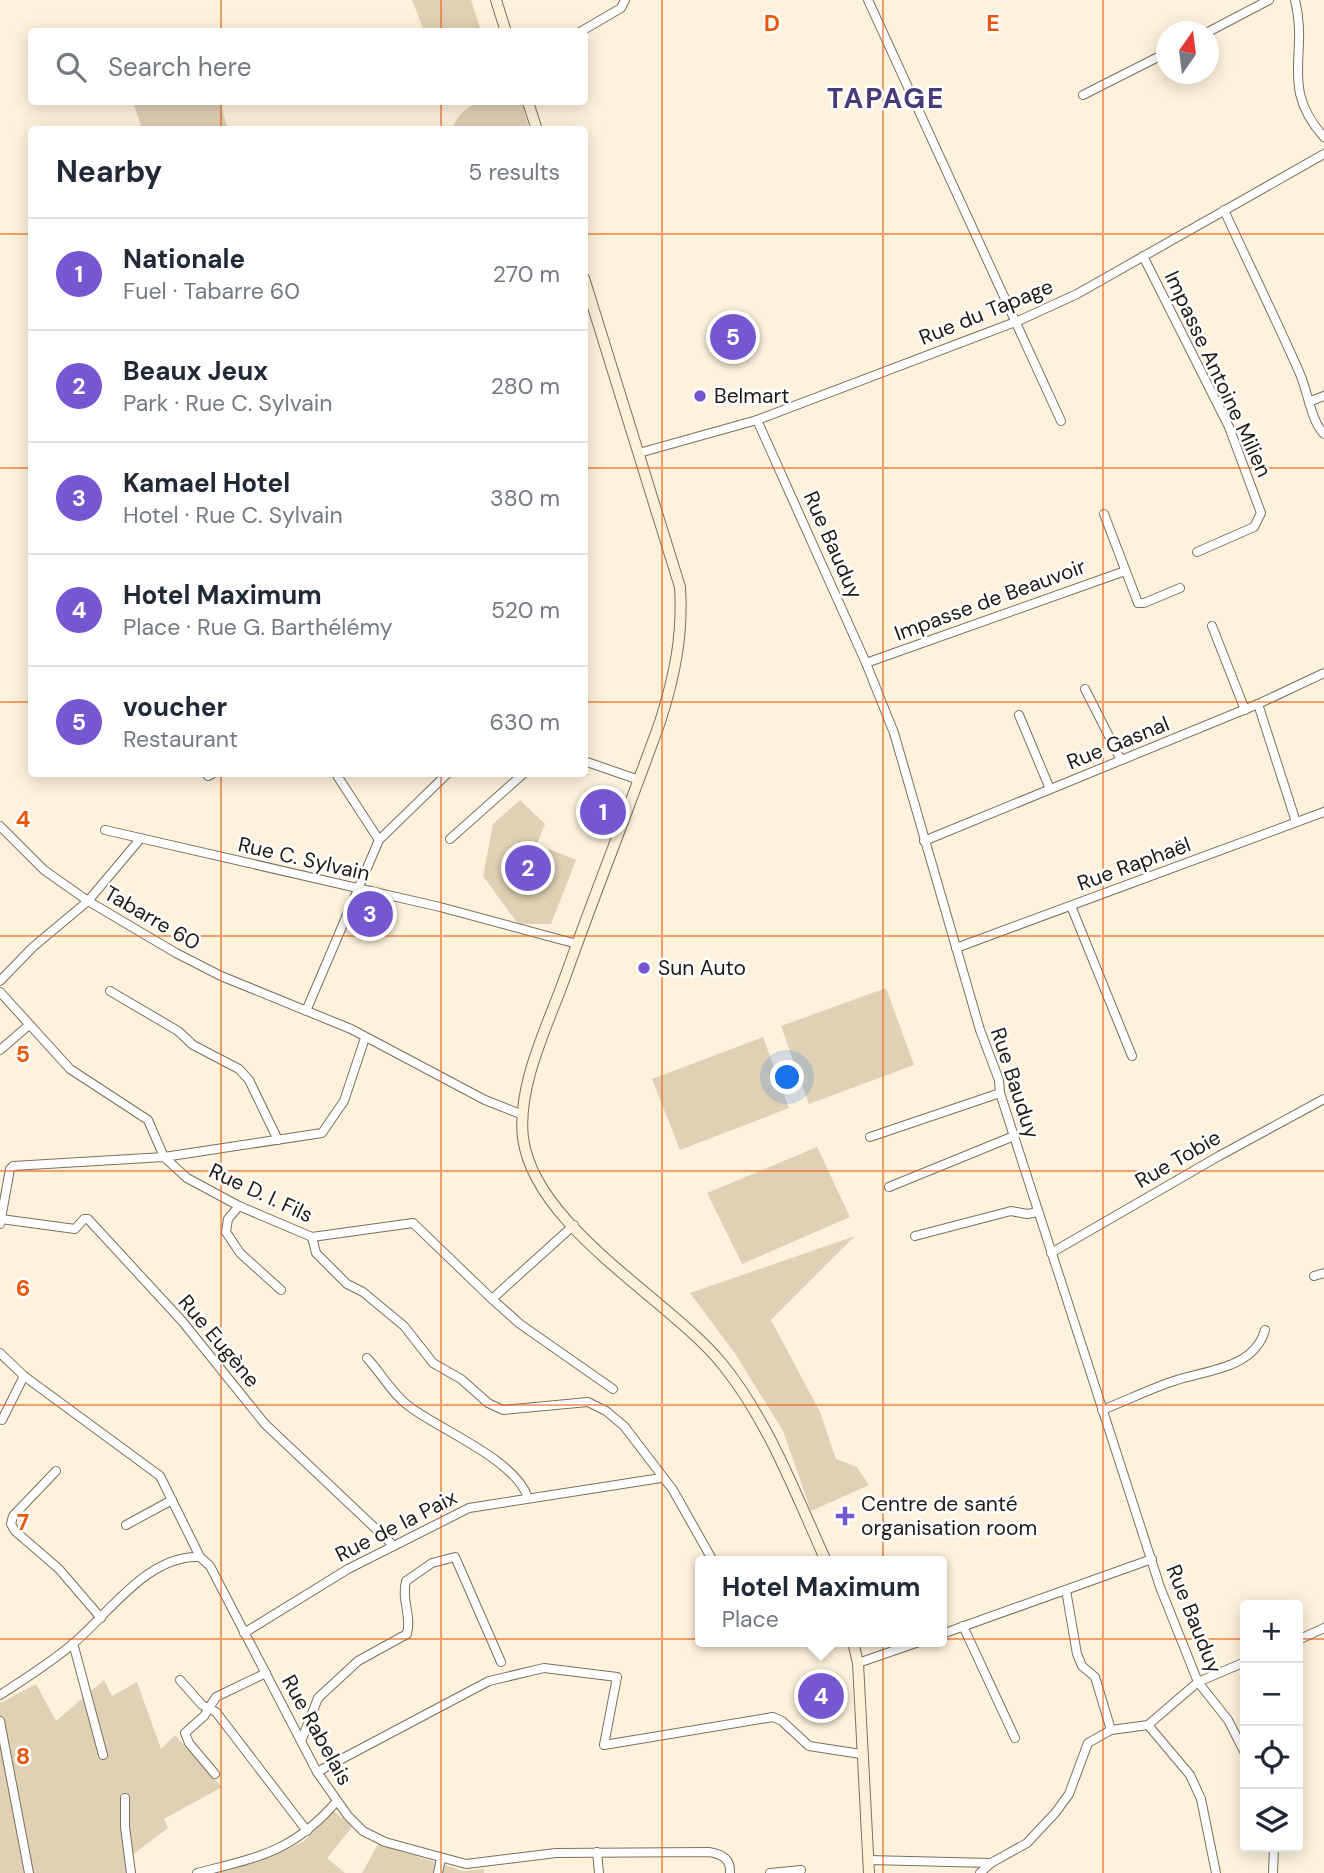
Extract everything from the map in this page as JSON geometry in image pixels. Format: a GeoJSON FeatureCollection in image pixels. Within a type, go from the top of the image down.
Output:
{"type":"FeatureCollection","features":[{"type":"Feature","properties":{"kind":"main road"},"geometry":{"type":"LineString","coordinates":[[496,0],[505,28]]}},
{"type":"Feature","properties":{"kind":"main road"},"geometry":{"type":"LineString","coordinates":[[529,105],[536,126]]}},
{"type":"Feature","properties":{"kind":"main road"},"geometry":{"type":"LineString","coordinates":[[588,291],[680,587],[683,623],[675,677],[538,1053],[523,1115],[523,1138],[529,1158],[550,1197],[574,1225],[624,1276],[694,1334],[729,1373],[764,1426],[824,1556]]}},
{"type":"Feature","properties":{"kind":"main road"},"geometry":{"type":"LineString","coordinates":[[854,1647],[858,1663],[869,1873]]}},
{"type":"Feature","properties":{"kind":"street"},"geometry":{"type":"LineString","coordinates":[[587,28],[621,8],[625,0]]}},
{"type":"Feature","properties":{"kind":"street"},"geometry":{"type":"LineString","coordinates":[[1219,26],[1269,0]]}},
{"type":"Feature","properties":{"kind":"street"},"geometry":{"type":"LineString","coordinates":[[1295,0],[1299,41],[1296,78],[1302,105],[1310,122],[1324,137]]}},
{"type":"Feature","properties":{"kind":"street"},"geometry":{"type":"LineString","coordinates":[[870,1],[1061,421]]}},
{"type":"Feature","properties":{"kind":"street"},"geometry":{"type":"LineString","coordinates":[[1083,95],[1156,58]]}},
{"type":"Feature","properties":{"kind":"street","name":"Rue du Tapage"},"geometry":{"type":"LineString","coordinates":[[639,453],[757,420],[1017,321],[1077,294],[1324,154]]}},
{"type":"Feature","properties":{"kind":"street"},"geometry":{"type":"LineString","coordinates":[[1224,210],[1311,401],[1318,428],[1324,434]]}},
{"type":"Feature","properties":{"kind":"street","name":"Impasse Antoine Milien"},"geometry":{"type":"LineString","coordinates":[[1143,256],[1229,427],[1261,513],[1254,527],[1197,552]]}},
{"type":"Feature","properties":{"kind":"street"},"geometry":{"type":"LineString","coordinates":[[1311,401],[1324,396]]}},
{"type":"Feature","properties":{"kind":"street","name":"Rue Bauduy"},"geometry":{"type":"LineString","coordinates":[[757,420],[866,663],[894,733],[980,1030],[999,1080],[1000,1093],[1051,1253],[1152,1559],[1198,1682],[1228,1720],[1240,1743]]}},
{"type":"Feature","properties":{"kind":"street"},"geometry":{"type":"LineString","coordinates":[[1104,514],[1139,604],[1180,588]]}},
{"type":"Feature","properties":{"kind":"street","name":"Impasse de Beauvoir"},"geometry":{"type":"LineString","coordinates":[[866,663],[1125,571]]}},
{"type":"Feature","properties":{"kind":"street"},"geometry":{"type":"LineString","coordinates":[[1212,626],[1245,710]]}},
{"type":"Feature","properties":{"kind":"street","name":"Rue Gasnal"},"geometry":{"type":"LineString","coordinates":[[924,841],[1245,710],[1324,673]]}},
{"type":"Feature","properties":{"kind":"street"},"geometry":{"type":"LineString","coordinates":[[1085,689],[1121,760]]}},
{"type":"Feature","properties":{"kind":"street"},"geometry":{"type":"LineString","coordinates":[[1258,704],[1296,822]]}},
{"type":"Feature","properties":{"kind":"street"},"geometry":{"type":"LineString","coordinates":[[1019,715],[1050,789]]}},
{"type":"Feature","properties":{"kind":"street"},"geometry":{"type":"LineString","coordinates":[[588,762],[639,780]]}},
{"type":"Feature","properties":{"kind":"street"},"geometry":{"type":"LineString","coordinates":[[338,777],[379,839]]}},
{"type":"Feature","properties":{"kind":"street"},"geometry":{"type":"LineString","coordinates":[[306,1011],[379,839],[444,777]]}},
{"type":"Feature","properties":{"kind":"street"},"geometry":{"type":"LineString","coordinates":[[450,839],[520,777]]}},
{"type":"Feature","properties":{"kind":"street","name":"Rue Raphaël"},"geometry":{"type":"LineString","coordinates":[[956,948],[1324,812]]}},
{"type":"Feature","properties":{"kind":"street","name":"Tabarre 60"},"geometry":{"type":"LineString","coordinates":[[0,826],[44,870],[88,901],[221,976],[351,1029],[485,1100],[523,1115]]}},
{"type":"Feature","properties":{"kind":"street","name":"Rue C. Sylvain"},"geometry":{"type":"LineString","coordinates":[[105,830],[440,907],[577,944]]}},
{"type":"Feature","properties":{"kind":"street"},"geometry":{"type":"LineString","coordinates":[[0,981],[33,947],[88,901],[141,838]]}},
{"type":"Feature","properties":{"kind":"street"},"geometry":{"type":"LineString","coordinates":[[1071,906],[1132,1056]]}},
{"type":"Feature","properties":{"kind":"street"},"geometry":{"type":"LineString","coordinates":[[110,991],[178,1031],[193,1045],[246,1075],[278,1140]]}},
{"type":"Feature","properties":{"kind":"street"},"geometry":{"type":"LineString","coordinates":[[0,992],[70,1069],[148,1120],[164,1157]]}},
{"type":"Feature","properties":{"kind":"street"},"geometry":{"type":"LineString","coordinates":[[0,1050],[29,1025]]}},
{"type":"Feature","properties":{"kind":"street"},"geometry":{"type":"LineString","coordinates":[[1,1222],[10,1169],[13,1166],[164,1157],[322,1133],[344,1101],[365,1038]]}},
{"type":"Feature","properties":{"kind":"street"},"geometry":{"type":"LineString","coordinates":[[870,1137],[1000,1093]]}},
{"type":"Feature","properties":{"kind":"street","name":"Rue Tobie"},"geometry":{"type":"LineString","coordinates":[[1051,1253],[1324,1099]]}},
{"type":"Feature","properties":{"kind":"street"},"geometry":{"type":"LineString","coordinates":[[890,1187],[1014,1136]]}},
{"type":"Feature","properties":{"kind":"street","name":"Rue D. I. Fils"},"geometry":{"type":"LineString","coordinates":[[164,1157],[187,1178],[239,1206],[312,1237],[413,1223],[492,1298]]}},
{"type":"Feature","properties":{"kind":"street"},"geometry":{"type":"LineString","coordinates":[[239,1206],[228,1219],[226,1233],[240,1253],[281,1290]]}},
{"type":"Feature","properties":{"kind":"street"},"geometry":{"type":"LineString","coordinates":[[915,1236],[1011,1211],[1027,1214],[1038,1212]]}},
{"type":"Feature","properties":{"kind":"street","name":"Rue Eugène"},"geometry":{"type":"LineString","coordinates":[[1,1222],[75,1229],[84,1219],[88,1219],[182,1321],[265,1424],[394,1546]]}},
{"type":"Feature","properties":{"kind":"street"},"geometry":{"type":"LineString","coordinates":[[574,1225],[492,1298],[520,1324],[613,1389]]}},
{"type":"Feature","properties":{"kind":"street"},"geometry":{"type":"LineString","coordinates":[[312,1237],[316,1252],[347,1284],[363,1292],[404,1326],[433,1363],[461,1379],[488,1403],[503,1410],[588,1402],[606,1411],[624,1426],[661,1478],[673,1490],[710,1556]]}},
{"type":"Feature","properties":{"kind":"street"},"geometry":{"type":"LineString","coordinates":[[1314,1276],[1324,1273]]}},
{"type":"Feature","properties":{"kind":"street"},"geometry":{"type":"LineString","coordinates":[[1102,1409],[1172,1381],[1242,1360],[1260,1344],[1265,1330]]}},
{"type":"Feature","properties":{"kind":"street","name":"Rue Rabelais"},"geometry":{"type":"LineString","coordinates":[[0,1353],[24,1376],[160,1476],[200,1557],[210,1566],[317,1772],[363,1831],[385,1842],[466,1864],[556,1853],[717,1853],[728,1861],[730,1873]]}},
{"type":"Feature","properties":{"kind":"street"},"geometry":{"type":"LineString","coordinates":[[367,1358],[408,1406],[503,1466],[524,1486],[528,1499]]}},
{"type":"Feature","properties":{"kind":"street"},"geometry":{"type":"LineString","coordinates":[[2,1420],[24,1376]]}},
{"type":"Feature","properties":{"kind":"street"},"geometry":{"type":"LineString","coordinates":[[56,1471],[13,1516],[11,1524],[15,1531],[59,1569],[101,1618]]}},
{"type":"Feature","properties":{"kind":"street","name":"Rue de la Paix"},"geometry":{"type":"LineString","coordinates":[[244,1633],[348,1569],[469,1508],[661,1478]]}},
{"type":"Feature","properties":{"kind":"street"},"geometry":{"type":"LineString","coordinates":[[126,1525],[172,1500]]}},
{"type":"Feature","properties":{"kind":"street"},"geometry":{"type":"LineString","coordinates":[[0,1695],[74,1643],[157,1569],[189,1556],[200,1557]]}},
{"type":"Feature","properties":{"kind":"street"},"geometry":{"type":"LineString","coordinates":[[302,1739],[318,1699],[358,1661],[407,1634],[410,1623],[403,1594],[406,1581],[446,1557],[455,1557],[501,1662]]}},
{"type":"Feature","properties":{"kind":"street"},"geometry":{"type":"LineString","coordinates":[[947,1632],[1152,1559]]}},
{"type":"Feature","properties":{"kind":"street"},"geometry":{"type":"LineString","coordinates":[[1066,1590],[1077,1654],[1082,1666],[1095,1677],[1111,1730]]}},
{"type":"Feature","properties":{"kind":"street"},"geometry":{"type":"LineString","coordinates":[[962,1626],[1015,1738]]}},
{"type":"Feature","properties":{"kind":"street"},"geometry":{"type":"LineString","coordinates":[[1303,1638],[1324,1628]]}},
{"type":"Feature","properties":{"kind":"street"},"geometry":{"type":"LineString","coordinates":[[74,1643],[103,1755]]}},
{"type":"Feature","properties":{"kind":"street"},"geometry":{"type":"LineString","coordinates":[[858,1663],[904,1647]]}},
{"type":"Feature","properties":{"kind":"street"},"geometry":{"type":"LineString","coordinates":[[982,1872],[992,1863],[1027,1843],[1056,1812],[1069,1794],[1088,1743],[1111,1730],[1148,1725],[1198,1682],[1243,1663]]}},
{"type":"Feature","properties":{"kind":"street"},"geometry":{"type":"LineString","coordinates":[[317,1772],[489,1681],[544,1668],[617,1677],[604,1745],[773,1717],[782,1721],[808,1746],[862,1754]]}},
{"type":"Feature","properties":{"kind":"street"},"geometry":{"type":"LineString","coordinates":[[215,1774],[185,1736],[187,1730],[204,1716],[216,1697],[266,1673]]}},
{"type":"Feature","properties":{"kind":"street"},"geometry":{"type":"LineString","coordinates":[[180,1680],[202,1706],[216,1712],[307,1832]]}},
{"type":"Feature","properties":{"kind":"street"},"geometry":{"type":"LineString","coordinates":[[0,1721],[29,1873]]}},
{"type":"Feature","properties":{"kind":"street"},"geometry":{"type":"LineString","coordinates":[[1148,1725],[1190,1775],[1201,1798],[1216,1873]]}},
{"type":"Feature","properties":{"kind":"street"},"geometry":{"type":"LineString","coordinates":[[125,1798],[125,1827],[131,1873]]}},
{"type":"Feature","properties":{"kind":"street"},"geometry":{"type":"LineString","coordinates":[[197,1873],[268,1854],[307,1832],[337,1801]]}},
{"type":"Feature","properties":{"kind":"street"},"geometry":{"type":"LineString","coordinates":[[597,1852],[599,1873]]}},
{"type":"Feature","properties":{"kind":"street"},"geometry":{"type":"LineString","coordinates":[[1273,1873],[1274,1852]]}},
{"type":"Feature","properties":{"kind":"street"},"geometry":{"type":"LineString","coordinates":[[438,1873],[441,1859]]}},
{"type":"Feature","properties":{"kind":"street"},"geometry":{"type":"LineString","coordinates":[[867,1860],[992,1863]]}},
{"type":"Feature","properties":{"kind":"street"},"geometry":{"type":"LineString","coordinates":[[770,1873],[801,1870]]}},
{"type":"Feature","properties":{"kind":"shaded area"},"geometry":{"type":"Polygon","coordinates":[[[412,0],[471,0],[480,28],[423,28],[412,0]]]}},
{"type":"Feature","properties":{"kind":"shaded area"},"geometry":{"type":"Polygon","coordinates":[[[134,105],[221,105],[227,126],[141,126],[134,105]]]}},
{"type":"Feature","properties":{"kind":"shaded area"},"geometry":{"type":"Polygon","coordinates":[[[472,105],[523,105],[528,126],[454,126],[465,110],[472,105]]]}},
{"type":"Feature","properties":{"kind":"shaded area"},"geometry":{"type":"Polygon","coordinates":[[[520,800],[545,824],[537,844],[576,860],[551,924],[518,924],[483,876],[493,824],[520,800]]]}},
{"type":"Feature","properties":{"kind":"shaded area"},"geometry":{"type":"Polygon","coordinates":[[[886,988],[914,1065],[809,1104],[781,1026],[886,988]]]}},
{"type":"Feature","properties":{"kind":"shaded area"},"geometry":{"type":"Polygon","coordinates":[[[763,1037],[789,1108],[680,1150],[652,1079],[763,1037]]]}},
{"type":"Feature","properties":{"kind":"shaded area"},"geometry":{"type":"Polygon","coordinates":[[[817,1147],[850,1217],[742,1264],[707,1193],[817,1147]]]}},
{"type":"Feature","properties":{"kind":"shaded area"},"geometry":{"type":"Polygon","coordinates":[[[855,1236],[771,1320],[820,1412],[836,1459],[857,1467],[869,1485],[811,1511],[783,1431],[736,1355],[690,1293],[855,1236]]]}},
{"type":"Feature","properties":{"kind":"shaded area"},"geometry":{"type":"Polygon","coordinates":[[[104,1680],[112,1696],[137,1682],[161,1749],[175,1735],[222,1787],[164,1819],[168,1828],[132,1855],[135,1873],[0,1873],[0,1703],[36,1684],[56,1721],[104,1680]]]}},
{"type":"Feature","properties":{"kind":"shaded area"},"geometry":{"type":"Polygon","coordinates":[[[334,1811],[352,1827],[327,1858],[345,1873],[219,1873],[272,1857],[304,1841],[334,1811]]]}},
{"type":"Feature","properties":{"kind":"shaded area"},"geometry":{"type":"Polygon","coordinates":[[[378,1844],[464,1871],[484,1869],[484,1873],[362,1873],[378,1844]]]}},
{"type":"Feature","properties":{"kind":"place","name":"voucher"},"geometry":{"type":"Point","coordinates":[733,337]}},
{"type":"Feature","properties":{"kind":"place","name":"Belmart"},"geometry":{"type":"Point","coordinates":[700,396]}},
{"type":"Feature","properties":{"kind":"place","name":"Nationale"},"geometry":{"type":"Point","coordinates":[603,812]}},
{"type":"Feature","properties":{"kind":"place","name":"Beaux Jeux"},"geometry":{"type":"Point","coordinates":[528,868]}},
{"type":"Feature","properties":{"kind":"place","name":"Kamael Hotel"},"geometry":{"type":"Point","coordinates":[370,914]}},
{"type":"Feature","properties":{"kind":"place","name":"Sun Auto"},"geometry":{"type":"Point","coordinates":[644,968]}},
{"type":"Feature","properties":{"kind":"place","name":"Centre de santé organisation room"},"geometry":{"type":"Point","coordinates":[845,1516]}},
{"type":"Feature","properties":{"kind":"place","name":"Hotel Maximum"},"geometry":{"type":"Point","coordinates":[821,1696]}},
{"type":"Feature","properties":{"kind":"district","name":"TAPAGE"},"geometry":{"type":"Point","coordinates":[886,98]}}]}
